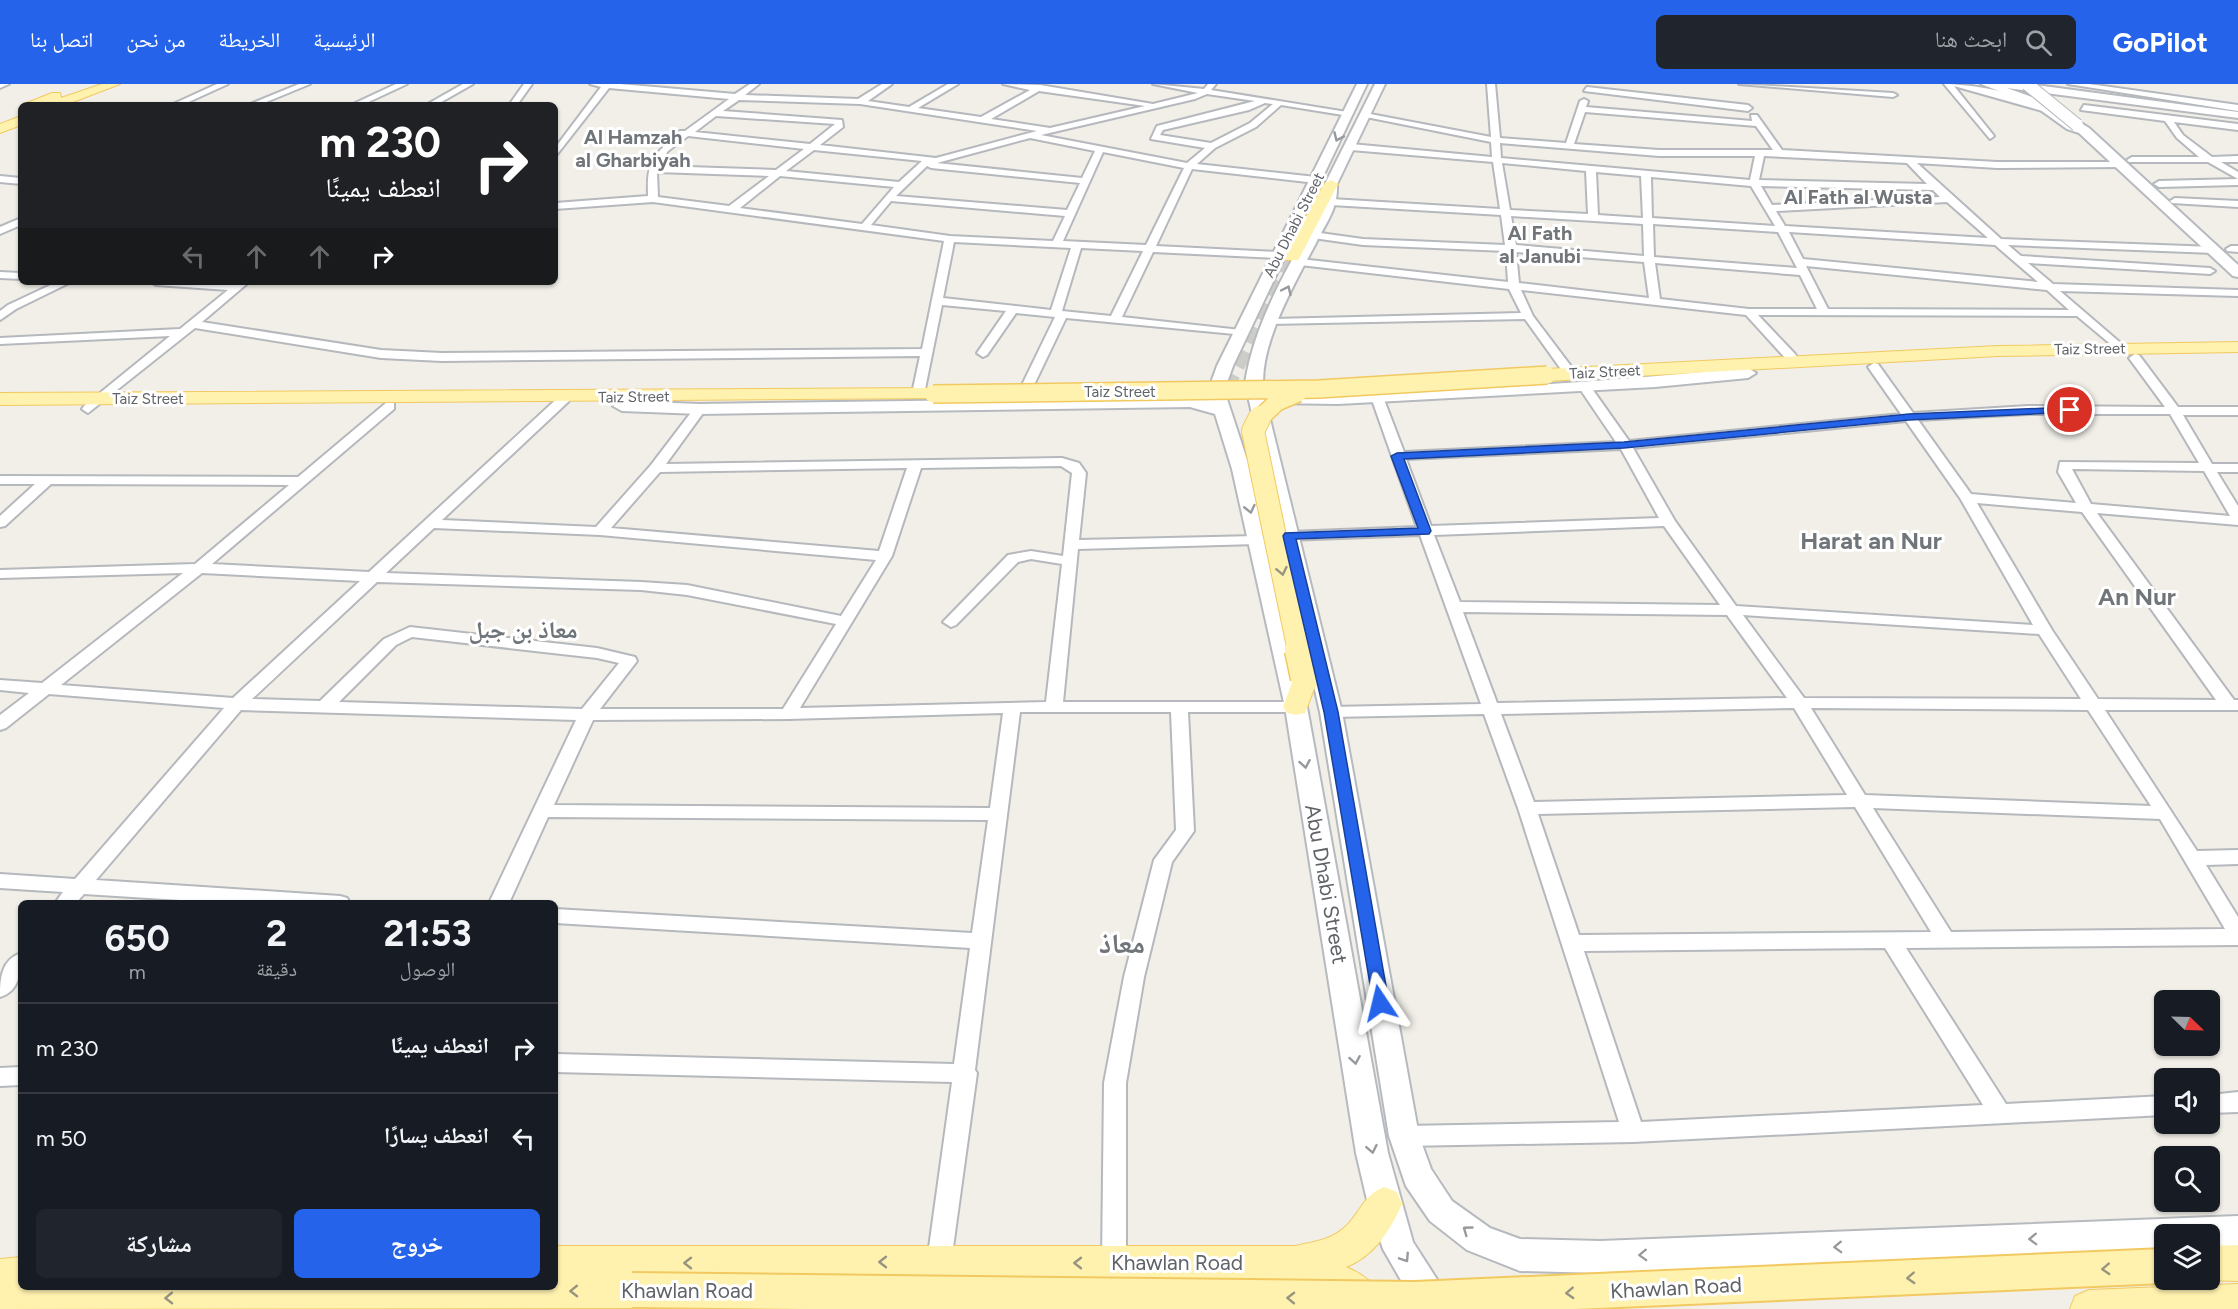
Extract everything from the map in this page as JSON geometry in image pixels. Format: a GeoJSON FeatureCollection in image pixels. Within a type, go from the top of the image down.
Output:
{"type":"FeatureCollection","features":[{"type":"Feature","properties":{"kind":"main road"},"geometry":{"type":"LineString","coordinates":[[55,102],[90,84]]}},
{"type":"Feature","properties":{"kind":"main road"},"geometry":{"type":"LineString","coordinates":[[55,102],[114,84]]}},
{"type":"Feature","properties":{"kind":"main road","name":"Abu Dhabi Street"},"geometry":{"type":"LineString","coordinates":[[1362,84],[1324,182],[1331,202],[1313,235],[1290,258],[1239,337],[1221,376],[1224,412],[1241,469],[1296,707],[1361,1094],[1384,1204],[1399,1249],[1426,1292],[1445,1309]]}},
{"type":"Feature","properties":{"kind":"main road","name":"Abu Dhabi Street"},"geometry":{"type":"LineString","coordinates":[[1324,182],[1351,147],[1380,84]]}},
{"type":"Feature","properties":{"kind":"main road"},"geometry":{"type":"LineString","coordinates":[[1986,84],[2031,100],[2071,127],[2090,127]]}},
{"type":"Feature","properties":{"kind":"main road"},"geometry":{"type":"LineString","coordinates":[[2004,84],[2238,115]]}},
{"type":"Feature","properties":{"kind":"main road"},"geometry":{"type":"LineString","coordinates":[[2028,84],[2090,127]]}},
{"type":"Feature","properties":{"kind":"main road"},"geometry":{"type":"LineString","coordinates":[[2040,84],[2127,162],[2159,184],[2175,201],[2236,251]]}},
{"type":"Feature","properties":{"kind":"main road"},"geometry":{"type":"LineString","coordinates":[[2061,84],[2096,92],[2105,98]]}},
{"type":"Feature","properties":{"kind":"main road"},"geometry":{"type":"LineString","coordinates":[[2090,127],[2083,112],[2084,108],[2160,112],[2178,107]]}},
{"type":"Feature","properties":{"kind":"main road"},"geometry":{"type":"LineString","coordinates":[[2127,162],[2143,184],[2238,273]]}},
{"type":"Feature","properties":{"kind":"main road"},"geometry":{"type":"LineString","coordinates":[[1290,258],[1324,182]]}},
{"type":"Feature","properties":{"kind":"main road"},"geometry":{"type":"LineString","coordinates":[[2143,184],[2159,184]]}},
{"type":"Feature","properties":{"kind":"main road","name":"Abu Dhabi Street"},"geometry":{"type":"LineString","coordinates":[[1290,258],[1272,322],[1253,368],[1255,401],[1331,712],[1404,1136],[1417,1176],[1441,1211],[1479,1239],[1520,1255]]}},
{"type":"Feature","properties":{"kind":"main road"},"geometry":{"type":"LineString","coordinates":[[1239,337],[1249,347],[1263,343]]}},
{"type":"Feature","properties":{"kind":"main road","name":"Taiz Street"},"geometry":{"type":"LineString","coordinates":[[0,399],[94,404],[390,406],[928,394],[1323,392],[1870,362],[2127,353],[2238,346]]}},
{"type":"Feature","properties":{"kind":"main road","name":"Taiz Street"},"geometry":{"type":"LineString","coordinates":[[2127,353],[2238,357]]}},
{"type":"Feature","properties":{"kind":"main road"},"geometry":{"type":"LineString","coordinates":[[1296,707],[1305,678],[1253,431],[1256,421],[1274,404],[1294,394],[1567,369],[1791,357],[1870,362]]}},
{"type":"Feature","properties":{"kind":"main road","name":"Taiz Street"},"geometry":{"type":"LineString","coordinates":[[1550,379],[1748,373],[1870,362]]}},
{"type":"Feature","properties":{"kind":"main road"},"geometry":{"type":"LineString","coordinates":[[1253,368],[1264,378],[1277,382],[1323,392],[1377,397],[1584,386],[1748,373]]}},
{"type":"Feature","properties":{"kind":"main road"},"geometry":{"type":"LineString","coordinates":[[1190,386],[1210,377],[1221,376],[1234,388],[1255,401],[1323,392]]}},
{"type":"Feature","properties":{"kind":"main road"},"geometry":{"type":"LineString","coordinates":[[631,401],[700,410],[1105,395],[1190,386],[1221,376]]}},
{"type":"Feature","properties":{"kind":"main road"},"geometry":{"type":"LineString","coordinates":[[928,394],[1027,387],[1190,402],[1210,405],[1224,412]]}},
{"type":"Feature","properties":{"kind":"main road"},"geometry":{"type":"LineString","coordinates":[[1261,426],[1275,409],[1323,392]]}},
{"type":"Feature","properties":{"kind":"main road","name":"Taiz Street"},"geometry":{"type":"LineString","coordinates":[[0,410],[94,404],[561,402]]}},
{"type":"Feature","properties":{"kind":"main road"},"geometry":{"type":"LineString","coordinates":[[1241,469],[1246,461],[1256,460],[1266,462],[1272,467]]}},
{"type":"Feature","properties":{"kind":"main road"},"geometry":{"type":"LineString","coordinates":[[1361,1094],[1370,1101],[1390,1100],[1395,1093]]}},
{"type":"Feature","properties":{"kind":"main road"},"geometry":{"type":"LineString","coordinates":[[1295,1264],[1340,1253],[1367,1232],[1384,1204]]}},
{"type":"Feature","properties":{"kind":"main road","name":"Khawlan Road"},"geometry":{"type":"LineString","coordinates":[[1520,1255],[1600,1257],[2238,1231]]}},
{"type":"Feature","properties":{"kind":"main road"},"geometry":{"type":"LineString","coordinates":[[1600,1257],[1614,1309]]}},
{"type":"Feature","properties":{"kind":"main road","name":"Khawlan Road"},"geometry":{"type":"LineString","coordinates":[[558,1264],[939,1262],[1295,1264]]}},
{"type":"Feature","properties":{"kind":"main road"},"geometry":{"type":"LineString","coordinates":[[1179,1264],[1180,1309]]}},
{"type":"Feature","properties":{"kind":"main road"},"geometry":{"type":"LineString","coordinates":[[1295,1264],[1346,1285],[1373,1309]]}},
{"type":"Feature","properties":{"kind":"main road","name":"Khawlan Road"},"geometry":{"type":"LineString","coordinates":[[0,1301],[632,1290],[1415,1299],[2154,1266]]}},
{"type":"Feature","properties":{"kind":"main road"},"geometry":{"type":"LineString","coordinates":[[0,1277],[18,1275]]}},
{"type":"Feature","properties":{"kind":"main road"},"geometry":{"type":"LineString","coordinates":[[2089,1309],[2238,1303]]}},
{"type":"Feature","properties":{"kind":"street"},"geometry":{"type":"LineString","coordinates":[[0,86],[4,84]]}},
{"type":"Feature","properties":{"kind":"street"},"geometry":{"type":"LineString","coordinates":[[182,102],[224,84]]}},
{"type":"Feature","properties":{"kind":"street"},"geometry":{"type":"LineString","coordinates":[[260,102],[306,84]]}},
{"type":"Feature","properties":{"kind":"street"},"geometry":{"type":"LineString","coordinates":[[361,102],[403,84]]}},
{"type":"Feature","properties":{"kind":"street"},"geometry":{"type":"LineString","coordinates":[[436,102],[469,84]]}},
{"type":"Feature","properties":{"kind":"street"},"geometry":{"type":"LineString","coordinates":[[515,102],[528,84]]}},
{"type":"Feature","properties":{"kind":"street"},"geometry":{"type":"LineString","coordinates":[[594,84],[736,97],[860,102],[1050,130]]}},
{"type":"Feature","properties":{"kind":"street"},"geometry":{"type":"LineString","coordinates":[[658,90],[669,84]]}},
{"type":"Feature","properties":{"kind":"street"},"geometry":{"type":"LineString","coordinates":[[654,199],[652,169],[665,149],[755,84]]}},
{"type":"Feature","properties":{"kind":"street"},"geometry":{"type":"LineString","coordinates":[[860,102],[888,84]]}},
{"type":"Feature","properties":{"kind":"street"},"geometry":{"type":"LineString","coordinates":[[911,109],[954,84]]}},
{"type":"Feature","properties":{"kind":"street"},"geometry":{"type":"LineString","coordinates":[[1007,84],[1158,105]]}},
{"type":"Feature","properties":{"kind":"street"},"geometry":{"type":"LineString","coordinates":[[983,120],[1046,84]]}},
{"type":"Feature","properties":{"kind":"street"},"geometry":{"type":"LineString","coordinates":[[1157,84],[1350,111]]}},
{"type":"Feature","properties":{"kind":"street"},"geometry":{"type":"LineString","coordinates":[[1176,84],[1263,101],[1350,111]]}},
{"type":"Feature","properties":{"kind":"street"},"geometry":{"type":"LineString","coordinates":[[1491,84],[1497,160],[1511,248],[1514,287],[1528,316],[1567,369]]}},
{"type":"Feature","properties":{"kind":"street"},"geometry":{"type":"LineString","coordinates":[[1948,84],[1990,136]]}},
{"type":"Feature","properties":{"kind":"street"},"geometry":{"type":"LineString","coordinates":[[1954,84],[1999,94],[2046,109]]}},
{"type":"Feature","properties":{"kind":"street"},"geometry":{"type":"LineString","coordinates":[[2072,84],[2238,108]]}},
{"type":"Feature","properties":{"kind":"street"},"geometry":{"type":"LineString","coordinates":[[558,150],[607,86]]}},
{"type":"Feature","properties":{"kind":"street"},"geometry":{"type":"LineString","coordinates":[[1569,146],[1588,87],[1741,94],[1893,95]]}},
{"type":"Feature","properties":{"kind":"street"},"geometry":{"type":"LineString","coordinates":[[863,229],[888,198],[923,164],[1030,135],[1158,105],[1202,89]]}},
{"type":"Feature","properties":{"kind":"street"},"geometry":{"type":"LineString","coordinates":[[1741,94],[1779,153]]}},
{"type":"Feature","properties":{"kind":"street"},"geometry":{"type":"LineString","coordinates":[[1212,146],[1154,137],[1160,128],[1246,108],[1263,101]]}},
{"type":"Feature","properties":{"kind":"street"},"geometry":{"type":"LineString","coordinates":[[1114,320],[1189,166],[1212,146],[1253,125],[1279,103]]}},
{"type":"Feature","properties":{"kind":"street"},"geometry":{"type":"LineString","coordinates":[[2084,108],[2238,127]]}},
{"type":"Feature","properties":{"kind":"street"},"geometry":{"type":"LineString","coordinates":[[1581,109],[1760,124]]}},
{"type":"Feature","properties":{"kind":"street"},"geometry":{"type":"LineString","coordinates":[[713,113],[840,122],[840,125],[808,147],[732,209]]}},
{"type":"Feature","properties":{"kind":"street"},"geometry":{"type":"LineString","coordinates":[[1365,116],[1495,140],[1659,153],[1779,153],[1996,165],[2238,159]]}},
{"type":"Feature","properties":{"kind":"street"},"geometry":{"type":"LineString","coordinates":[[2168,118],[2174,131],[2238,176]]}},
{"type":"Feature","properties":{"kind":"street"},"geometry":{"type":"LineString","coordinates":[[683,134],[935,160]]}},
{"type":"Feature","properties":{"kind":"street"},"geometry":{"type":"LineString","coordinates":[[1030,135],[1189,166],[1324,182]]}},
{"type":"Feature","properties":{"kind":"street"},"geometry":{"type":"LineString","coordinates":[[1351,147],[1754,183],[1935,187]]}},
{"type":"Feature","properties":{"kind":"street"},"geometry":{"type":"LineString","coordinates":[[1056,245],[1100,150]]}},
{"type":"Feature","properties":{"kind":"street"},"geometry":{"type":"LineString","coordinates":[[1760,154],[1754,183],[1782,229],[1824,312]]}},
{"type":"Feature","properties":{"kind":"street"},"geometry":{"type":"LineString","coordinates":[[1909,160],[1935,187],[2127,353],[2174,410],[2238,519]]}},
{"type":"Feature","properties":{"kind":"street"},"geometry":{"type":"LineString","coordinates":[[923,164],[1086,181]]}},
{"type":"Feature","properties":{"kind":"street"},"geometry":{"type":"LineString","coordinates":[[652,169],[779,171],[901,185]]}},
{"type":"Feature","properties":{"kind":"street"},"geometry":{"type":"LineString","coordinates":[[1591,169],[1593,218]]}},
{"type":"Feature","properties":{"kind":"street"},"geometry":{"type":"LineString","coordinates":[[1,179],[18,172]]}},
{"type":"Feature","properties":{"kind":"street"},"geometry":{"type":"LineString","coordinates":[[1646,175],[1649,259],[1655,302]]}},
{"type":"Feature","properties":{"kind":"street"},"geometry":{"type":"LineString","coordinates":[[1,179],[18,181]]}},
{"type":"Feature","properties":{"kind":"street"},"geometry":{"type":"LineString","coordinates":[[2159,184],[2238,182]]}},
{"type":"Feature","properties":{"kind":"street"},"geometry":{"type":"LineString","coordinates":[[888,198],[1070,213]]}},
{"type":"Feature","properties":{"kind":"street"},"geometry":{"type":"LineString","coordinates":[[558,206],[654,199],[950,239],[1290,258],[1514,287],[1749,312],[2081,313]]}},
{"type":"Feature","properties":{"kind":"street"},"geometry":{"type":"LineString","coordinates":[[1770,208],[1950,199]]}},
{"type":"Feature","properties":{"kind":"street"},"geometry":{"type":"LineString","coordinates":[[2175,201],[2238,204]]}},
{"type":"Feature","properties":{"kind":"street"},"geometry":{"type":"LineString","coordinates":[[1331,202],[2000,242],[2214,250]]}},
{"type":"Feature","properties":{"kind":"street"},"geometry":{"type":"LineString","coordinates":[[0,231],[18,222]]}},
{"type":"Feature","properties":{"kind":"street"},"geometry":{"type":"LineString","coordinates":[[1313,235],[1363,242],[1511,248],[1649,259],[1800,267],[2052,287],[2238,293]]}},
{"type":"Feature","properties":{"kind":"street"},"geometry":{"type":"LineString","coordinates":[[928,394],[926,352],[950,239]]}},
{"type":"Feature","properties":{"kind":"street"},"geometry":{"type":"LineString","coordinates":[[1027,387],[1059,314],[1077,246]]}},
{"type":"Feature","properties":{"kind":"street"},"geometry":{"type":"LineString","coordinates":[[2021,259],[2211,271]]}},
{"type":"Feature","properties":{"kind":"street"},"geometry":{"type":"LineString","coordinates":[[0,274],[18,276]]}},
{"type":"Feature","properties":{"kind":"street"},"geometry":{"type":"LineString","coordinates":[[0,317],[12,308],[60,285]]}},
{"type":"Feature","properties":{"kind":"street"},"geometry":{"type":"LineString","coordinates":[[94,404],[241,285]]}},
{"type":"Feature","properties":{"kind":"street"},"geometry":{"type":"LineString","coordinates":[[938,301],[1114,320],[1239,337]]}},
{"type":"Feature","properties":{"kind":"street"},"geometry":{"type":"LineString","coordinates":[[983,353],[1013,309]]}},
{"type":"Feature","properties":{"kind":"street"},"geometry":{"type":"LineString","coordinates":[[1749,312],[1791,357]]}},
{"type":"Feature","properties":{"kind":"street"},"geometry":{"type":"LineString","coordinates":[[1272,322],[1343,322],[1436,316],[1528,316]]}},
{"type":"Feature","properties":{"kind":"street"},"geometry":{"type":"LineString","coordinates":[[0,341],[187,328],[381,354],[442,357],[926,352]]}},
{"type":"Feature","properties":{"kind":"street"},"geometry":{"type":"LineString","coordinates":[[1571,943],[2238,935],[2165,813],[2044,630],[1967,498],[1870,362]]}},
{"type":"Feature","properties":{"kind":"street"},"geometry":{"type":"LineString","coordinates":[[1584,386],[1624,445],[1668,522],[1799,703],[1857,801],[1946,940]]}},
{"type":"Feature","properties":{"kind":"street"},"geometry":{"type":"LineString","coordinates":[[1377,397],[1527,808],[1633,1132]]}},
{"type":"Feature","properties":{"kind":"street"},"geometry":{"type":"LineString","coordinates":[[67,900],[237,704],[561,402]]}},
{"type":"Feature","properties":{"kind":"street"},"geometry":{"type":"LineString","coordinates":[[0,724],[43,688],[199,568],[390,406]]}},
{"type":"Feature","properties":{"kind":"street"},"geometry":{"type":"LineString","coordinates":[[600,531],[656,468],[700,410]]}},
{"type":"Feature","properties":{"kind":"street"},"geometry":{"type":"LineString","coordinates":[[1397,456],[1624,445],[1909,417],[2028,410],[2238,411]]}},
{"type":"Feature","properties":{"kind":"street"},"geometry":{"type":"LineString","coordinates":[[656,468],[1062,462],[1074,466],[1079,472],[1054,707]]}},
{"type":"Feature","properties":{"kind":"street"},"geometry":{"type":"LineString","coordinates":[[788,714],[885,556],[915,465]]}},
{"type":"Feature","properties":{"kind":"street"},"geometry":{"type":"LineString","coordinates":[[2234,705],[2086,508],[2065,472],[2065,465],[2238,468]]}},
{"type":"Feature","properties":{"kind":"street"},"geometry":{"type":"LineString","coordinates":[[0,523],[49,479]]}},
{"type":"Feature","properties":{"kind":"street"},"geometry":{"type":"LineString","coordinates":[[0,480],[299,481]]}},
{"type":"Feature","properties":{"kind":"street"},"geometry":{"type":"LineString","coordinates":[[1967,498],[2238,519]]}},
{"type":"Feature","properties":{"kind":"street"},"geometry":{"type":"LineString","coordinates":[[1289,536],[1668,522]]}},
{"type":"Feature","properties":{"kind":"street"},"geometry":{"type":"LineString","coordinates":[[430,524],[600,531],[885,556]]}},
{"type":"Feature","properties":{"kind":"street"},"geometry":{"type":"LineString","coordinates":[[1071,544],[1257,540]]}},
{"type":"Feature","properties":{"kind":"street"},"geometry":{"type":"LineString","coordinates":[[951,622],[1013,558],[1031,555],[1069,561]]}},
{"type":"Feature","properties":{"kind":"street"},"geometry":{"type":"LineString","coordinates":[[0,574],[199,568],[373,577],[666,587],[844,621]]}},
{"type":"Feature","properties":{"kind":"street"},"geometry":{"type":"LineString","coordinates":[[1454,607],[1732,610],[2044,630]]}},
{"type":"Feature","properties":{"kind":"street"},"geometry":{"type":"LineString","coordinates":[[324,707],[390,642],[410,632],[597,653],[629,661],[587,715],[500,900]]}},
{"type":"Feature","properties":{"kind":"street"},"geometry":{"type":"LineString","coordinates":[[0,686],[237,704],[587,715],[788,714],[1012,707],[1296,707]]}},
{"type":"Feature","properties":{"kind":"street"},"geometry":{"type":"LineString","coordinates":[[1331,712],[1799,703],[2234,705]]}},
{"type":"Feature","properties":{"kind":"street"},"geometry":{"type":"LineString","coordinates":[[1114,1263],[1115,1083],[1134,977],[1164,860],[1185,831],[1179,706]]}},
{"type":"Feature","properties":{"kind":"street"},"geometry":{"type":"LineString","coordinates":[[939,1262],[966,1073],[1012,707]]}},
{"type":"Feature","properties":{"kind":"street"},"geometry":{"type":"LineString","coordinates":[[1527,808],[1857,801],[2165,813]]}},
{"type":"Feature","properties":{"kind":"street"},"geometry":{"type":"LineString","coordinates":[[542,811],[999,814]]}},
{"type":"Feature","properties":{"kind":"street"},"geometry":{"type":"LineString","coordinates":[[2193,858],[2238,857]]}},
{"type":"Feature","properties":{"kind":"street"},"geometry":{"type":"LineString","coordinates":[[0,881],[294,900]]}},
{"type":"Feature","properties":{"kind":"street"},"geometry":{"type":"LineString","coordinates":[[558,916],[983,941]]}},
{"type":"Feature","properties":{"kind":"street"},"geometry":{"type":"LineString","coordinates":[[1891,940],[2000,1114]]}},
{"type":"Feature","properties":{"kind":"street"},"geometry":{"type":"LineString","coordinates":[[0,989],[18,965]]}},
{"type":"Feature","properties":{"kind":"street"},"geometry":{"type":"LineString","coordinates":[[558,1063],[966,1073]]}},
{"type":"Feature","properties":{"kind":"street"},"geometry":{"type":"LineString","coordinates":[[0,1077],[18,1077]]}},
{"type":"Feature","properties":{"kind":"street"},"geometry":{"type":"LineString","coordinates":[[2220,1103],[2238,1102]]}},
{"type":"Feature","properties":{"kind":"street"},"geometry":{"type":"LineString","coordinates":[[1404,1136],[1633,1132],[2154,1106]]}},
{"type":"Feature","properties":{"kind":"tunnel"},"geometry":{"type":"LineString","coordinates":[[1197,396],[1216,390],[1230,378],[1292,257]]}},
{"type":"Feature","properties":{"kind":"district","name":"Al Hamzah al Gharbiyah"},"geometry":{"type":"Point","coordinates":[633,148]}},
{"type":"Feature","properties":{"kind":"district","name":"Al Fath al Wusta"},"geometry":{"type":"Point","coordinates":[1858,197]}},
{"type":"Feature","properties":{"kind":"district","name":"Al Fath al Janubi"},"geometry":{"type":"Point","coordinates":[1540,244]}},
{"type":"Feature","properties":{"kind":"district","name":"Harat an Nur"},"geometry":{"type":"Point","coordinates":[1871,541]}},
{"type":"Feature","properties":{"kind":"district","name":"An Nur"},"geometry":{"type":"Point","coordinates":[2137,597]}},
{"type":"Feature","properties":{"kind":"district","name":"معاذ بن جبل"},"geometry":{"type":"Point","coordinates":[523,630]}},
{"type":"Feature","properties":{"kind":"district","name":"معاذ"},"geometry":{"type":"Point","coordinates":[1122,943]}},
{"type":"Feature","properties":{"kind":"route"},"geometry":{"type":"LineString","coordinates":[[1380,1003],[1331,712],[1289,536],[1425,531],[1397,456],[1624,445],[1909,417],[2028,410],[2070,410]]}}]}
